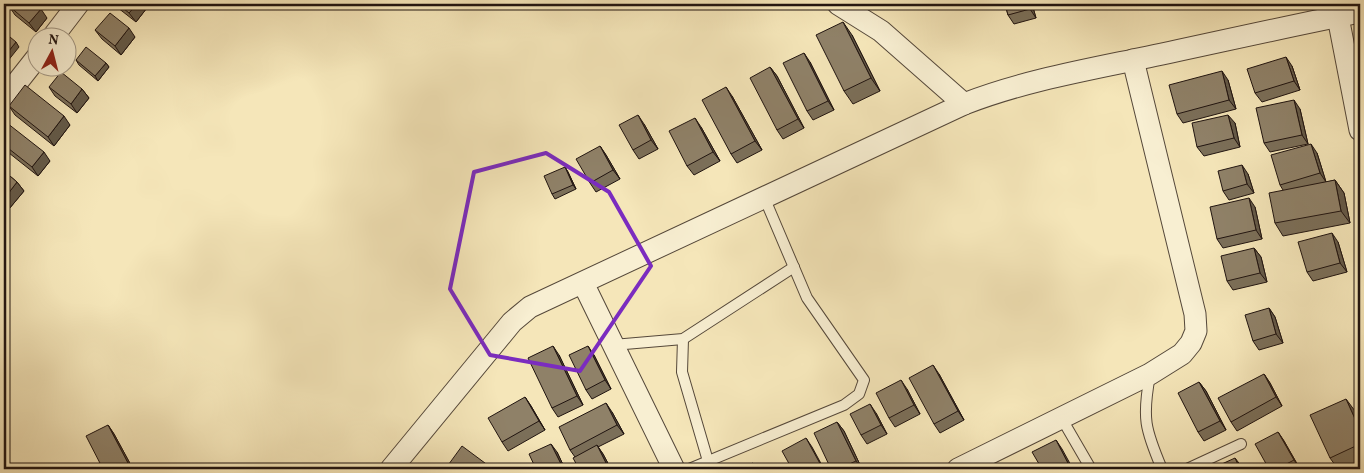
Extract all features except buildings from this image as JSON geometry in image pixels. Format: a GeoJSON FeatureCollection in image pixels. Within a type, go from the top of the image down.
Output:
{"type":"FeatureCollection","features":[{"type":"Feature","properties":{"kind":"street"},"geometry":{"type":"LineString","coordinates":[[60,28],[78,4]]}},
{"type":"Feature","properties":{"kind":"street"},"geometry":{"type":"LineString","coordinates":[[838,4],[882,32],[964,104]]}},
{"type":"Feature","properties":{"kind":"street"},"geometry":{"type":"LineString","coordinates":[[392,469],[512,322],[530,307],[964,104],[1018,85],[1360,12]]}},
{"type":"Feature","properties":{"kind":"street"},"geometry":{"type":"LineString","coordinates":[[1338,17],[1360,130]]}},
{"type":"Feature","properties":{"kind":"street"},"geometry":{"type":"LineString","coordinates":[[958,469],[1150,374],[1182,354],[1191,344],[1196,331],[1195,314],[1133,60]]}},
{"type":"Feature","properties":{"kind":"street"},"geometry":{"type":"LineString","coordinates":[[4,99],[28,69]]}},
{"type":"Feature","properties":{"kind":"street"},"geometry":{"type":"LineString","coordinates":[[583,283],[674,469]]}},
{"type":"Feature","properties":{"kind":"lane"},"geometry":{"type":"LineString","coordinates":[[689,469],[844,405],[859,394],[864,380],[807,298],[764,198]]}},
{"type":"Feature","properties":{"kind":"lane"},"geometry":{"type":"LineString","coordinates":[[613,345],[682,339],[794,267]]}},
{"type":"Feature","properties":{"kind":"lane"},"geometry":{"type":"LineString","coordinates":[[682,339],[682,372],[708,461]]}},
{"type":"Feature","properties":{"kind":"lane"},"geometry":{"type":"LineString","coordinates":[[1150,374],[1145,401],[1145,420],[1149,439],[1162,469]]}},
{"type":"Feature","properties":{"kind":"lane"},"geometry":{"type":"LineString","coordinates":[[1062,419],[1091,469]]}},
{"type":"Feature","properties":{"kind":"lane"},"geometry":{"type":"LineString","coordinates":[[1187,469],[1241,444]]}},
{"type":"Feature","properties":{"kind":"highlighted area"},"geometry":{"type":"Polygon","coordinates":[[[546,153],[609,192],[651,266],[580,371],[490,355],[450,289],[474,172],[546,153]]]}}]}
